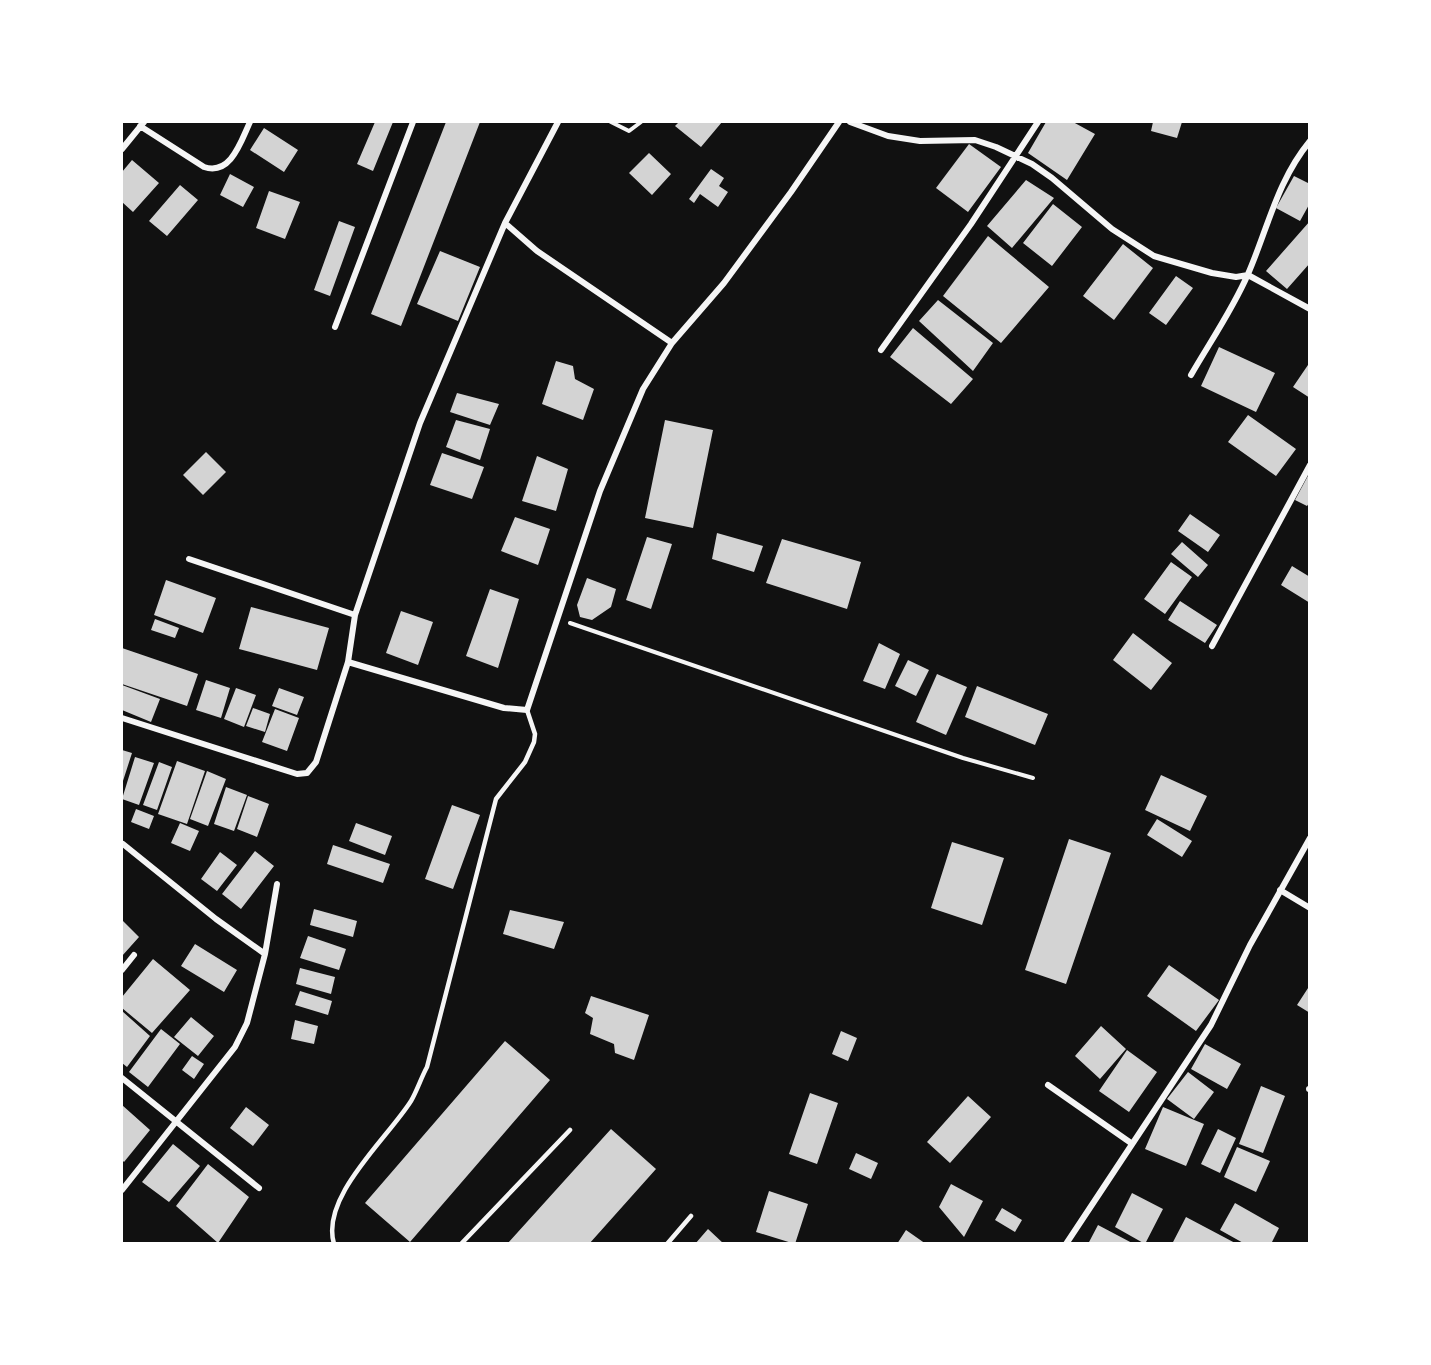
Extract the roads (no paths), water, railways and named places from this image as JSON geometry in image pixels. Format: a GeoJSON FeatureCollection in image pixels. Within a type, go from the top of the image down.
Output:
{"type":"FeatureCollection","features":[{"type":"Feature","properties":{"kind":"street"},"geometry":{"type":"LineString","coordinates":[[122,149],[142,124],[213,170],[220,169],[228,163],[250,122]]}},
{"type":"Feature","properties":{"kind":"street"},"geometry":{"type":"LineString","coordinates":[[334,327],[412,122]]}},
{"type":"Feature","properties":{"kind":"street"},"geometry":{"type":"LineString","coordinates":[[122,718],[297,774],[307,773],[316,762],[348,662],[355,615],[420,423],[505,223],[558,122]]}},
{"type":"Feature","properties":{"kind":"street"},"geometry":{"type":"LineString","coordinates":[[348,662],[504,708],[526,710],[617,445],[643,389],[672,343],[724,283],[839,122]]}},
{"type":"Feature","properties":{"kind":"street"},"geometry":{"type":"LineString","coordinates":[[850,122],[888,136],[920,141],[975,140],[1016,156],[1052,178],[1112,229],[1154,256],[1212,273],[1236,277],[1248,275],[1310,309]]}},
{"type":"Feature","properties":{"kind":"street"},"geometry":{"type":"LineString","coordinates":[[881,350],[1038,122]]}},
{"type":"Feature","properties":{"kind":"street"},"geometry":{"type":"LineString","coordinates":[[1191,375],[1248,275],[1283,182],[1295,159],[1310,141]]}},
{"type":"Feature","properties":{"kind":"street"},"geometry":{"type":"LineString","coordinates":[[505,223],[537,251],[672,343]]}},
{"type":"Feature","properties":{"kind":"street"},"geometry":{"type":"LineString","coordinates":[[1212,646],[1310,465]]}},
{"type":"Feature","properties":{"kind":"street"},"geometry":{"type":"LineString","coordinates":[[189,559],[355,615]]}},
{"type":"Feature","properties":{"kind":"street"},"geometry":{"type":"LineString","coordinates":[[1066,1244],[1211,1025],[1280,890],[1310,838]]}},
{"type":"Feature","properties":{"kind":"street"},"geometry":{"type":"LineString","coordinates":[[123,844],[216,919],[265,954]]}},
{"type":"Feature","properties":{"kind":"street"},"geometry":{"type":"LineString","coordinates":[[122,1190],[176,1124],[242,1035],[265,954],[277,884]]}},
{"type":"Feature","properties":{"kind":"street"},"geometry":{"type":"LineString","coordinates":[[1280,890],[1310,908]]}},
{"type":"Feature","properties":{"kind":"street"},"geometry":{"type":"LineString","coordinates":[[122,970],[134,955]]}},
{"type":"Feature","properties":{"kind":"street"},"geometry":{"type":"LineString","coordinates":[[122,1078],[176,1124],[259,1188]]}},
{"type":"Feature","properties":{"kind":"street"},"geometry":{"type":"LineString","coordinates":[[1048,1085],[1131,1143]]}},
{"type":"Feature","properties":{"kind":"lane"},"geometry":{"type":"LineString","coordinates":[[334,1244],[332,1217],[340,1197],[411,1101],[427,1067],[496,799],[525,762],[534,742],[535,734],[526,710]]}},
{"type":"Feature","properties":{"kind":"lane"},"geometry":{"type":"LineString","coordinates":[[461,1244],[570,1130]]}},
{"type":"Feature","properties":{"kind":"lane"},"geometry":{"type":"LineString","coordinates":[[667,1244],[691,1216]]}}]}
